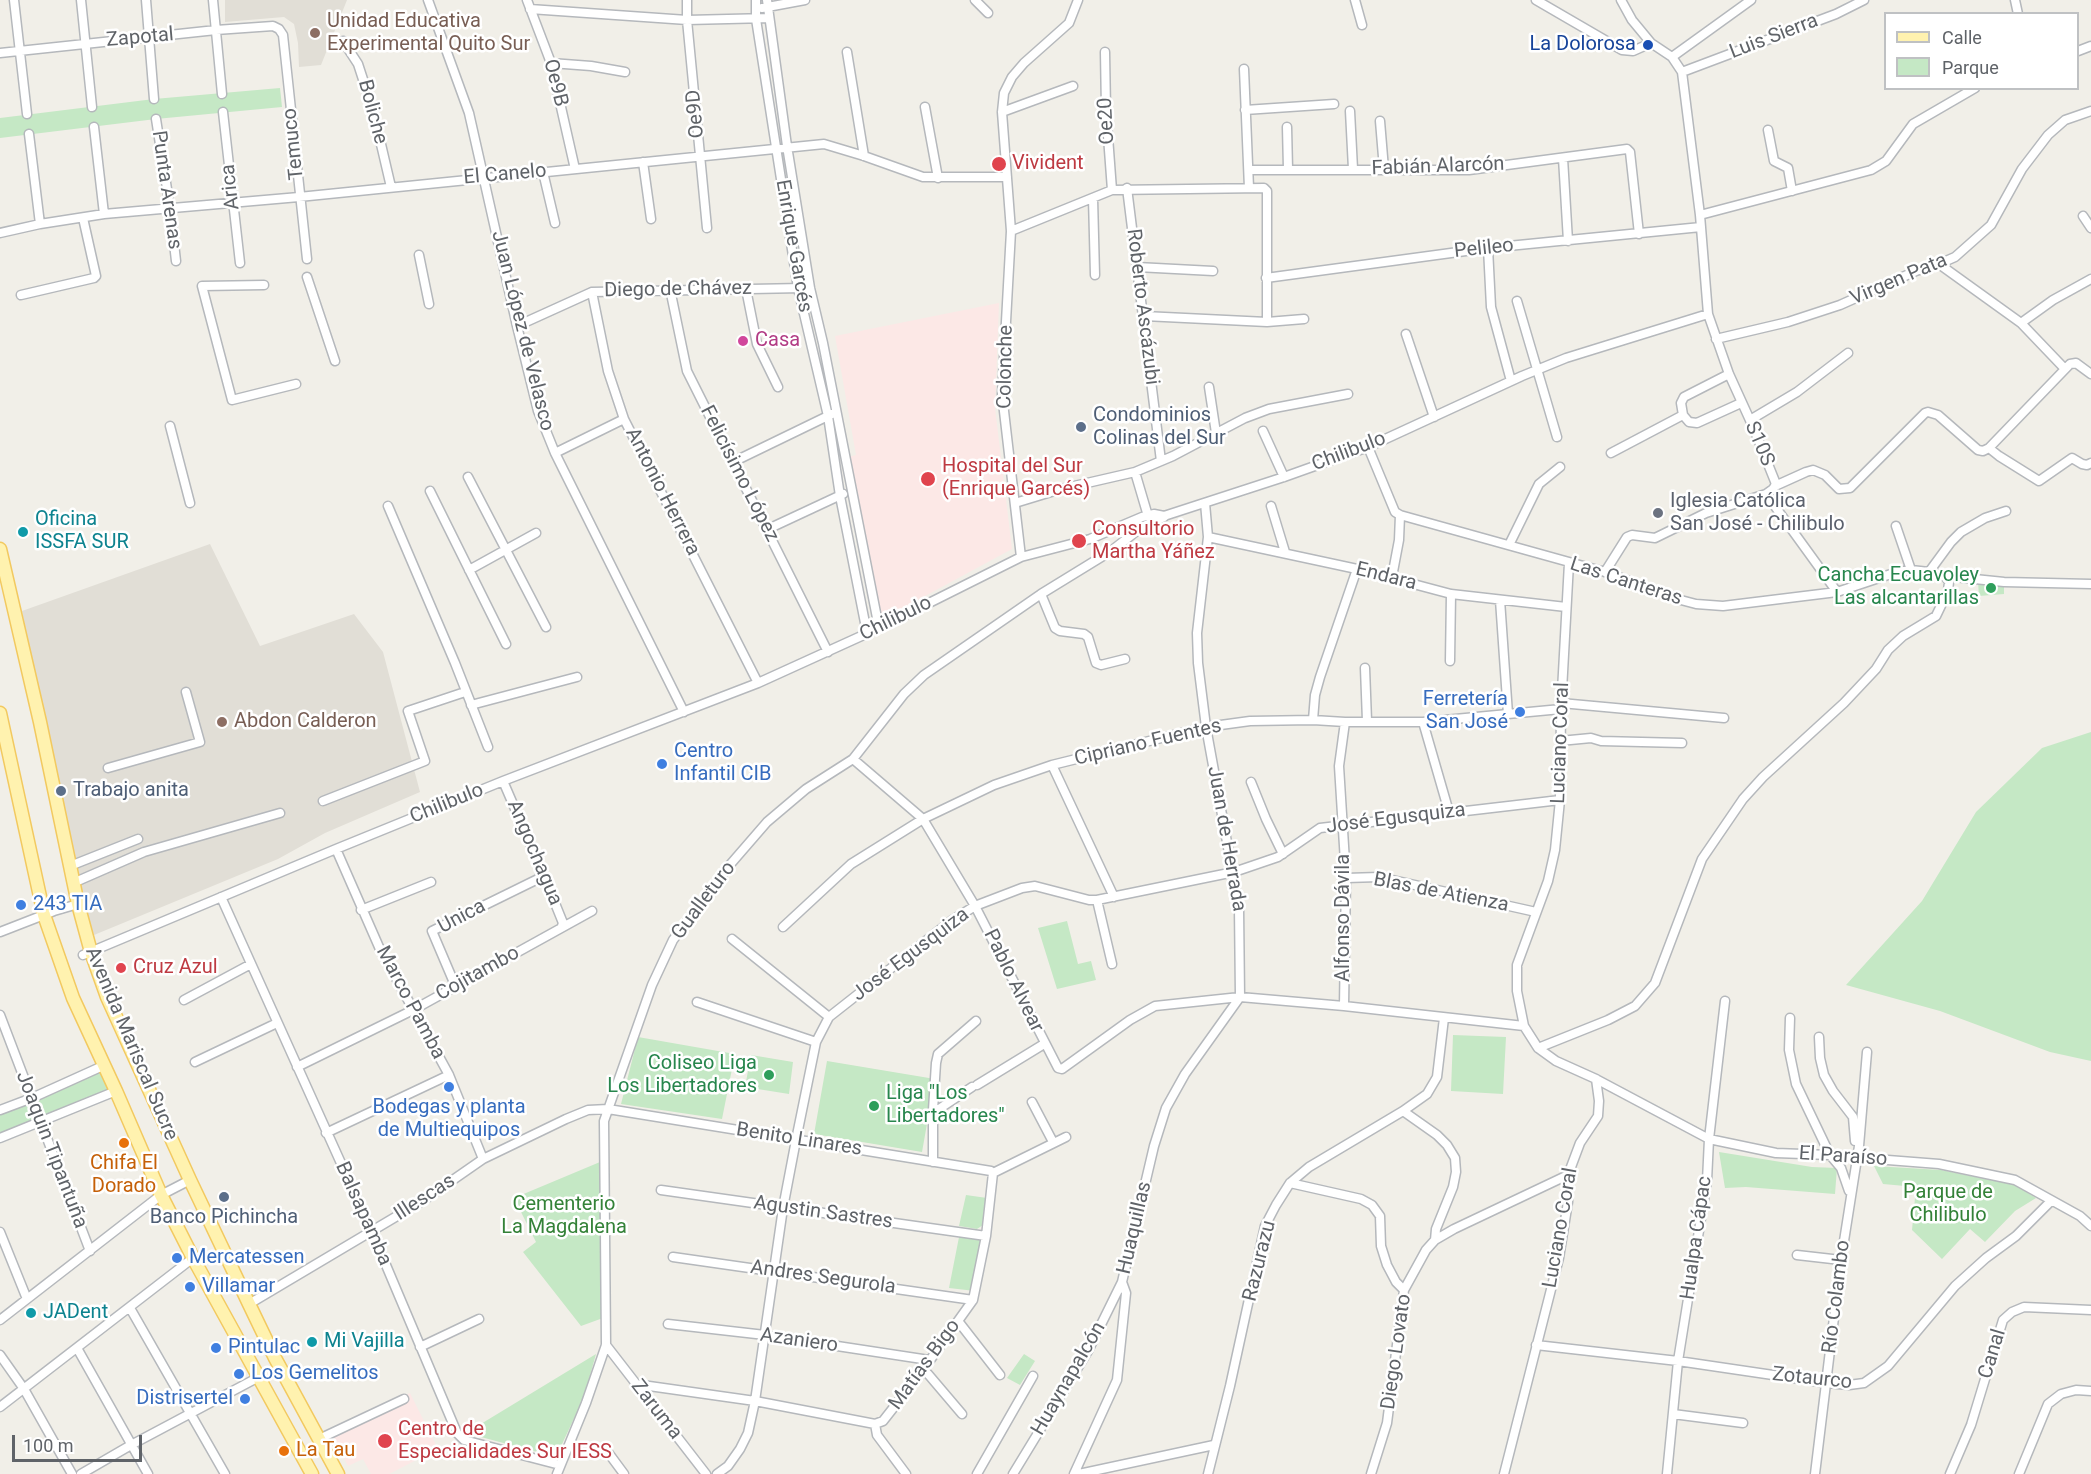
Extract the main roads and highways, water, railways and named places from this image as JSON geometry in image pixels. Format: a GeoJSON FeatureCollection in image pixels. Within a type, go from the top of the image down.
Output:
{"type":"FeatureCollection","features":[{"type":"Feature","properties":{"kind":"main road","name":"Avenida Mariscal Sucre"},"geometry":{"type":"LineString","coordinates":[[0,552],[70,866],[87,954],[190,1180],[275,1358],[338,1474]]}},
{"type":"Feature","properties":{"kind":"main road","name":"Avenida Mariscal Sucre"},"geometry":{"type":"LineString","coordinates":[[0,713],[2,734],[44,915],[73,998],[105,1065],[161,1195],[193,1258],[312,1474]]}},
{"type":"Feature","properties":{"kind":"place","name":"Unidad Educativa Experimental Quito Sur"},"geometry":{"type":"Point","coordinates":[315,33]}},
{"type":"Feature","properties":{"kind":"place","name":"La Dolorosa"},"geometry":{"type":"Point","coordinates":[1648,45]}},
{"type":"Feature","properties":{"kind":"place","name":"Vivident"},"geometry":{"type":"Point","coordinates":[999,164]}},
{"type":"Feature","properties":{"kind":"place","name":"Casa"},"geometry":{"type":"Point","coordinates":[743,341]}},
{"type":"Feature","properties":{"kind":"place","name":"Condominios Colinas del Sur"},"geometry":{"type":"Point","coordinates":[1081,427]}},
{"type":"Feature","properties":{"kind":"place","name":"Hospital del Sur (Enrique Garcés)"},"geometry":{"type":"Point","coordinates":[928,479]}},
{"type":"Feature","properties":{"kind":"place","name":"Iglesia Católica San José - Chilibulo"},"geometry":{"type":"Point","coordinates":[1658,513]}},
{"type":"Feature","properties":{"kind":"place","name":"Oficina ISSFA SUR"},"geometry":{"type":"Point","coordinates":[23,532]}},
{"type":"Feature","properties":{"kind":"place","name":"Consultorio Martha Yáñez"},"geometry":{"type":"Point","coordinates":[1079,541]}},
{"type":"Feature","properties":{"kind":"place","name":"Cancha Ecuavoley Las alcantarillas"},"geometry":{"type":"Point","coordinates":[1991,588]}},
{"type":"Feature","properties":{"kind":"place","name":"Ferretería San José"},"geometry":{"type":"Point","coordinates":[1520,712]}},
{"type":"Feature","properties":{"kind":"place","name":"Abdon Calderon"},"geometry":{"type":"Point","coordinates":[222,722]}},
{"type":"Feature","properties":{"kind":"place","name":"Centro Infantil CIB"},"geometry":{"type":"Point","coordinates":[662,764]}},
{"type":"Feature","properties":{"kind":"place","name":"Trabajo anita"},"geometry":{"type":"Point","coordinates":[61,791]}},
{"type":"Feature","properties":{"kind":"place","name":"243 TIA"},"geometry":{"type":"Point","coordinates":[21,905]}},
{"type":"Feature","properties":{"kind":"place","name":"Cruz Azul"},"geometry":{"type":"Point","coordinates":[121,968]}},
{"type":"Feature","properties":{"kind":"place","name":"Coliseo Liga Los Libertadores"},"geometry":{"type":"Point","coordinates":[769,1075]}},
{"type":"Feature","properties":{"kind":"place","name":"Bodegas y planta de Multiequipos"},"geometry":{"type":"Point","coordinates":[449,1087]}},
{"type":"Feature","properties":{"kind":"place","name":"Liga \"Los Libertadores\""},"geometry":{"type":"Point","coordinates":[874,1106]}},
{"type":"Feature","properties":{"kind":"place","name":"Chifa El Dorado"},"geometry":{"type":"Point","coordinates":[124,1143]}},
{"type":"Feature","properties":{"kind":"place","name":"Banco Pichincha"},"geometry":{"type":"Point","coordinates":[224,1197]}},
{"type":"Feature","properties":{"kind":"place","name":"Mercatessen"},"geometry":{"type":"Point","coordinates":[177,1258]}},
{"type":"Feature","properties":{"kind":"place","name":"Villamar"},"geometry":{"type":"Point","coordinates":[190,1287]}},
{"type":"Feature","properties":{"kind":"place","name":"JADent"},"geometry":{"type":"Point","coordinates":[31,1313]}},
{"type":"Feature","properties":{"kind":"place","name":"Mi Vajilla"},"geometry":{"type":"Point","coordinates":[312,1342]}},
{"type":"Feature","properties":{"kind":"place","name":"Pintulac"},"geometry":{"type":"Point","coordinates":[216,1348]}},
{"type":"Feature","properties":{"kind":"place","name":"Los Gemelitos"},"geometry":{"type":"Point","coordinates":[239,1374]}},
{"type":"Feature","properties":{"kind":"place","name":"Distrisertel"},"geometry":{"type":"Point","coordinates":[245,1399]}},
{"type":"Feature","properties":{"kind":"place","name":"Centro de Especialidades Sur IESS"},"geometry":{"type":"Point","coordinates":[385,1441]}},
{"type":"Feature","properties":{"kind":"place","name":"La Tau"},"geometry":{"type":"Point","coordinates":[284,1451]}},
{"type":"Feature","properties":{"kind":"park label","name":"Parque de Chilibulo"},"geometry":{"type":"Point","coordinates":[1948,1204]}},
{"type":"Feature","properties":{"kind":"park label","name":"Cementerio La Magdalena"},"geometry":{"type":"Point","coordinates":[564,1216]}}]}
